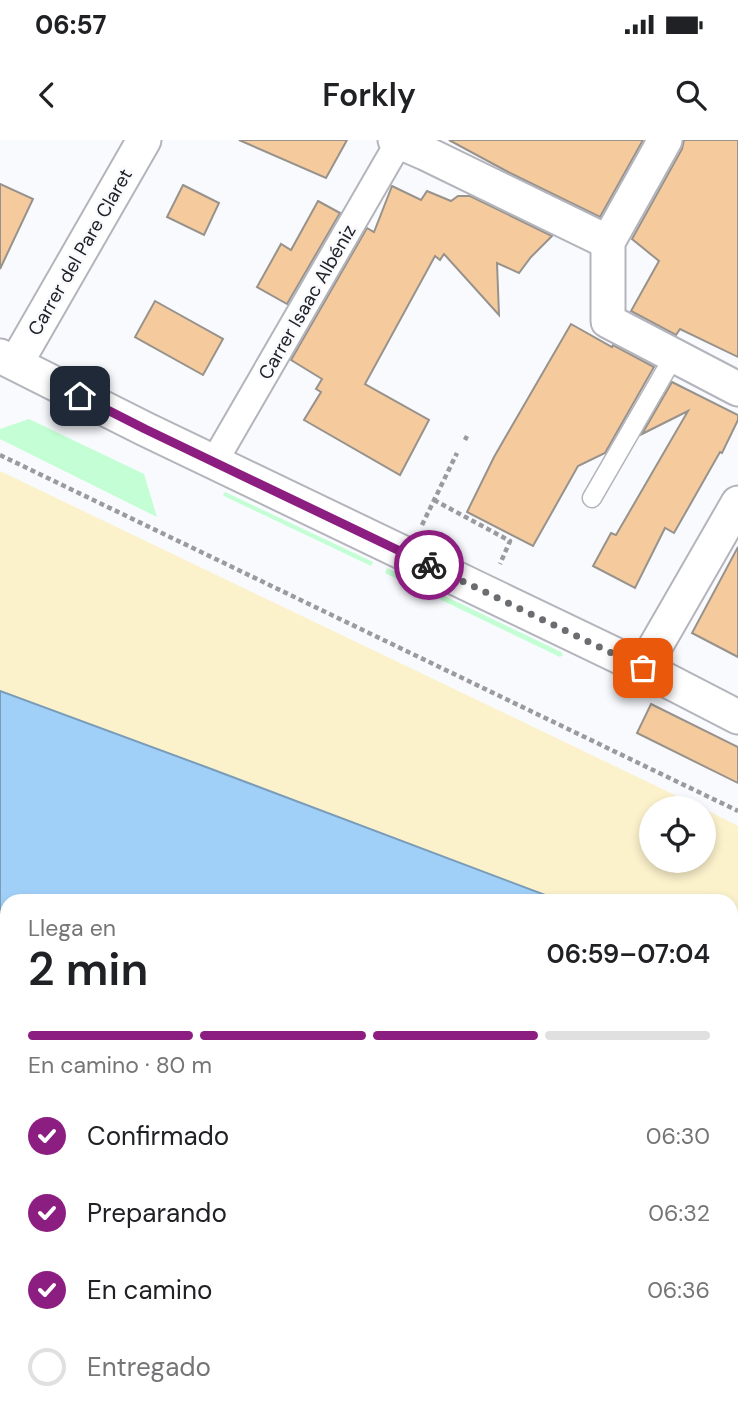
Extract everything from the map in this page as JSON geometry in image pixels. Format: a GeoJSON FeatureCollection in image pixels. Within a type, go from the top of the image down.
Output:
{"type":"FeatureCollection","features":[{"type":"Feature","properties":{"kind":"street","name":"Carrer del Pare Claret"},"geometry":{"type":"LineString","coordinates":[[8,360],[144,140]]}},
{"type":"Feature","properties":{"kind":"street"},"geometry":{"type":"LineString","coordinates":[[665,140],[608,242],[608,321],[738,388]]}},
{"type":"Feature","properties":{"kind":"street"},"geometry":{"type":"LineString","coordinates":[[413,144],[608,242]]}},
{"type":"Feature","properties":{"kind":"street","name":"Carrer Isaac Albéniz"},"geometry":{"type":"LineString","coordinates":[[214,462],[413,144]]}},
{"type":"Feature","properties":{"kind":"street"},"geometry":{"type":"LineString","coordinates":[[8,360],[643,668],[738,717]]}},
{"type":"Feature","properties":{"kind":"street"},"geometry":{"type":"LineString","coordinates":[[643,668],[738,502]]}},
{"type":"Feature","properties":{"kind":"lane"},"geometry":{"type":"LineString","coordinates":[[592,498],[674,356]]}},
{"type":"Feature","properties":{"kind":"path"},"geometry":{"type":"LineString","coordinates":[[421,527],[457,453]]}},
{"type":"Feature","properties":{"kind":"path"},"geometry":{"type":"LineString","coordinates":[[0,455],[738,811]]}},
{"type":"Feature","properties":{"kind":"path"},"geometry":{"type":"LineString","coordinates":[[434,500],[510,541],[497,571]]}},
{"type":"Feature","properties":{"kind":"green space"},"geometry":{"type":"Polygon","coordinates":[[[29,419],[144,474],[157,517],[0,439],[0,429],[29,419]]]}},
{"type":"Feature","properties":{"kind":"green space"},"geometry":{"type":"Polygon","coordinates":[[[225,492],[373,562],[371,566],[226,497],[223,495],[225,492]]]}},
{"type":"Feature","properties":{"kind":"green space"},"geometry":{"type":"Polygon","coordinates":[[[387,568],[563,655],[560,657],[385,573],[387,568]]]}},
{"type":"Feature","properties":{"kind":"sand"},"geometry":{"type":"Polygon","coordinates":[[[0,471],[677,796],[639,796],[639,873],[716,873],[716,815],[738,826],[738,894],[542,894],[0,691],[0,471]]]}},
{"type":"Feature","properties":{"kind":"water"},"geometry":{"type":"Polygon","coordinates":[[[0,691],[542,894],[0,894],[0,691]]]}},
{"type":"Feature","properties":{"kind":"building"},"geometry":{"type":"Polygon","coordinates":[[[239,140],[347,140],[326,178],[239,140]]]}},
{"type":"Feature","properties":{"kind":"building"},"geometry":{"type":"Polygon","coordinates":[[[449,140],[643,140],[600,217],[449,140]]]}},
{"type":"Feature","properties":{"kind":"building"},"geometry":{"type":"Polygon","coordinates":[[[684,140],[738,140],[738,357],[680,329],[676,335],[631,311],[659,261],[632,239],[682,149],[684,140]]]}},
{"type":"Feature","properties":{"kind":"building"},"geometry":{"type":"Polygon","coordinates":[[[0,184],[33,199],[0,269],[0,184]]]}},
{"type":"Feature","properties":{"kind":"building"},"geometry":{"type":"Polygon","coordinates":[[[183,185],[219,203],[204,235],[167,217],[183,185]]]}},
{"type":"Feature","properties":{"kind":"building"},"geometry":{"type":"Polygon","coordinates":[[[392,186],[421,200],[427,191],[451,201],[458,196],[470,196],[552,236],[519,273],[497,263],[499,315],[444,254],[440,260],[435,256],[365,384],[429,420],[400,475],[304,420],[321,392],[316,389],[322,379],[291,360],[367,228],[374,232],[392,186]]]}},
{"type":"Feature","properties":{"kind":"building"},"geometry":{"type":"Polygon","coordinates":[[[318,201],[340,213],[287,304],[257,287],[281,244],[291,250],[318,201]]]}},
{"type":"Feature","properties":{"kind":"building"},"geometry":{"type":"Polygon","coordinates":[[[155,301],[223,339],[203,375],[135,337],[155,301]]]}},
{"type":"Feature","properties":{"kind":"building"},"geometry":{"type":"Polygon","coordinates":[[[571,324],[654,367],[605,453],[578,466],[533,546],[467,512],[494,457],[571,324]]]}},
{"type":"Feature","properties":{"kind":"building"},"geometry":{"type":"Polygon","coordinates":[[[672,382],[738,415],[738,420],[722,453],[720,452],[674,533],[665,528],[635,588],[593,566],[611,533],[616,535],[688,411],[642,434],[672,382]]]}},
{"type":"Feature","properties":{"kind":"building"},"geometry":{"type":"Polygon","coordinates":[[[738,547],[738,657],[692,633],[738,547]]]}},
{"type":"Feature","properties":{"kind":"building"},"geometry":{"type":"Polygon","coordinates":[[[651,704],[738,747],[738,783],[637,733],[651,704]]]}},
{"type":"Feature","properties":{"kind":"way so far"},"geometry":{"type":"LineString","coordinates":[[429,565],[643,668]]}},
{"type":"Feature","properties":{"kind":"route"},"geometry":{"type":"LineString","coordinates":[[80,396],[429,565]]}}]}
